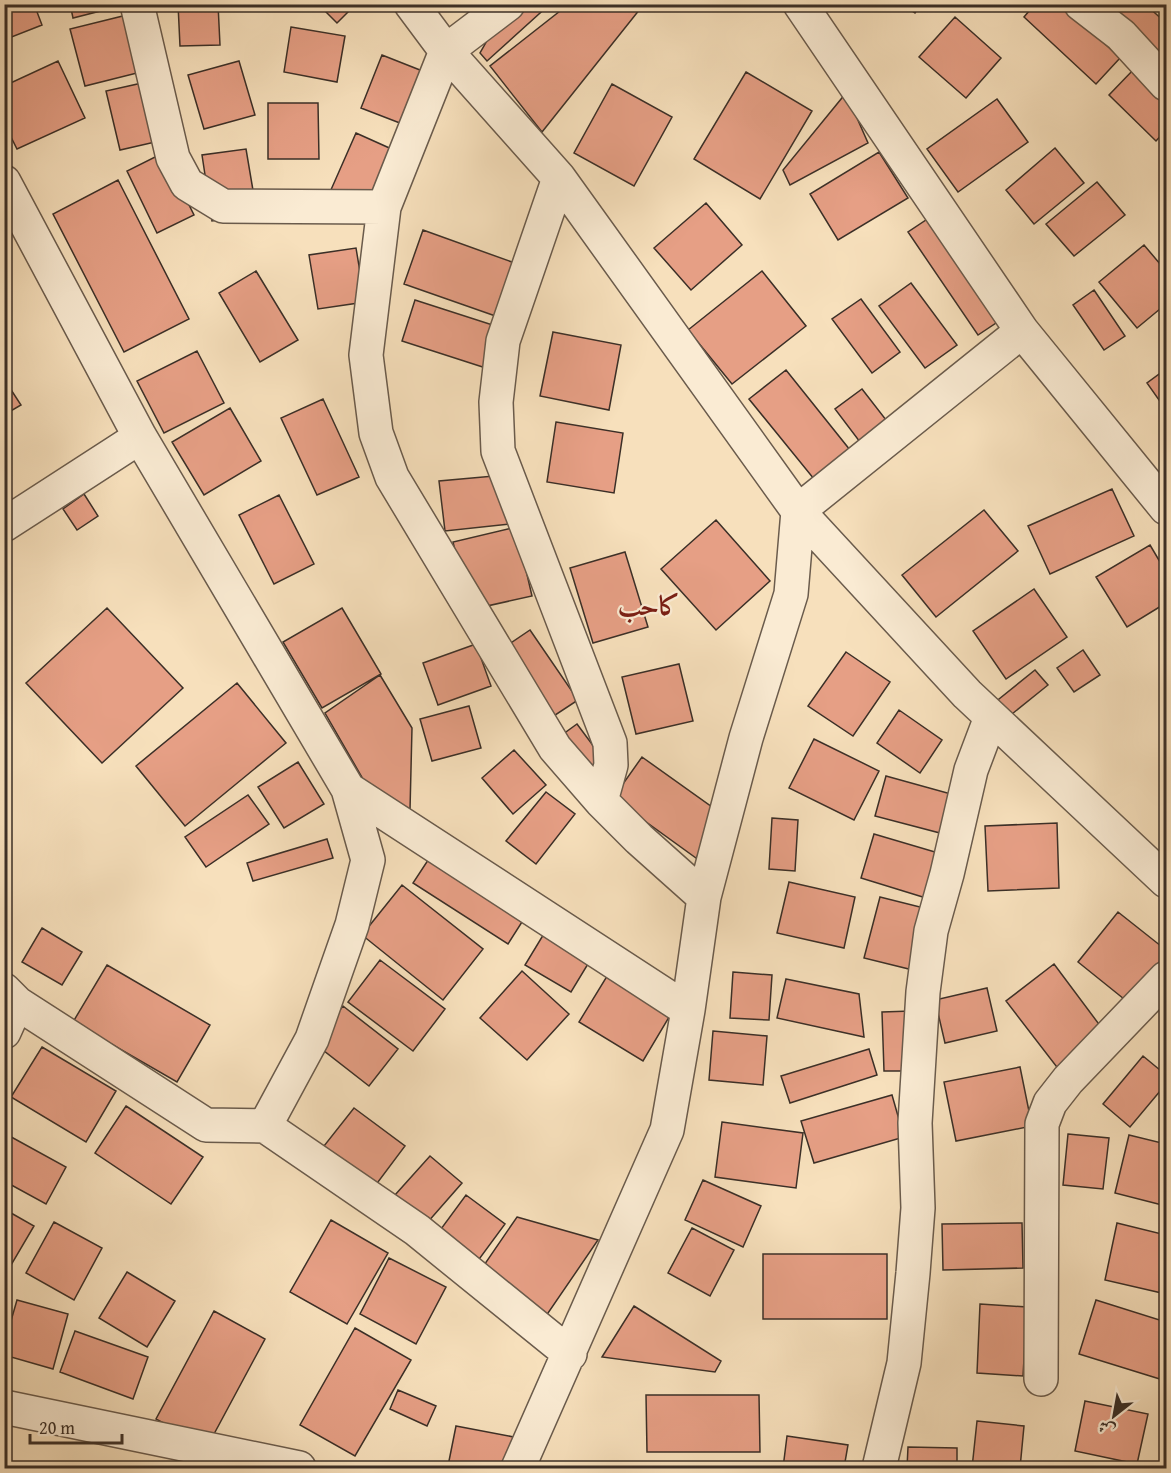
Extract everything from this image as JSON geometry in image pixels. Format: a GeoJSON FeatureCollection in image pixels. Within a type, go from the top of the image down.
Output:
{"type":"FeatureCollection","features":[{"type":"Feature","properties":{"kind":"street"},"geometry":{"type":"LineString","coordinates":[[137,4],[173,158],[187,184],[224,206],[384,207]]}},
{"type":"Feature","properties":{"kind":"street"},"geometry":{"type":"LineString","coordinates":[[411,4],[446,51],[559,178],[798,511],[967,694],[1167,881]]}},
{"type":"Feature","properties":{"kind":"street"},"geometry":{"type":"LineString","coordinates":[[508,4],[446,51],[384,207],[366,355],[376,433],[392,477],[555,748],[601,801],[639,839],[704,897]]}},
{"type":"Feature","properties":{"kind":"street"},"geometry":{"type":"LineString","coordinates":[[800,4],[1022,331],[1167,508]]}},
{"type":"Feature","properties":{"kind":"street"},"geometry":{"type":"LineString","coordinates":[[1081,4],[1120,35],[1167,84]]}},
{"type":"Feature","properties":{"kind":"street"},"geometry":{"type":"LineString","coordinates":[[559,178],[503,341],[496,402],[498,451],[610,743],[610,765],[601,801]]}},
{"type":"Feature","properties":{"kind":"street"},"geometry":{"type":"LineString","coordinates":[[4,183],[140,436],[348,789],[368,860],[352,925],[312,1039],[265,1126]]}},
{"type":"Feature","properties":{"kind":"street"},"geometry":{"type":"LineString","coordinates":[[518,1468],[667,1130],[688,1010],[704,897],[746,738],[791,594],[798,511],[1022,331]]}},
{"type":"Feature","properties":{"kind":"street"},"geometry":{"type":"LineString","coordinates":[[4,525],[140,436]]}},
{"type":"Feature","properties":{"kind":"street"},"geometry":{"type":"LineString","coordinates":[[879,1468],[904,1363],[913,1273],[918,1208],[915,1123],[924,992],[931,931],[971,770],[991,717]]}},
{"type":"Feature","properties":{"kind":"street"},"geometry":{"type":"LineString","coordinates":[[348,789],[688,1010]]}},
{"type":"Feature","properties":{"kind":"street"},"geometry":{"type":"LineString","coordinates":[[1041,1379],[1042,1124],[1050,1103],[1068,1080],[1167,978]]}},
{"type":"Feature","properties":{"kind":"street"},"geometry":{"type":"LineString","coordinates":[[4,1032],[11,996],[206,1125],[265,1126],[417,1230],[570,1354]]}},
{"type":"Feature","properties":{"kind":"street"},"geometry":{"type":"LineString","coordinates":[[4,1407],[213,1459],[299,1468]]}},
{"type":"Feature","properties":{"kind":"building"},"geometry":{"type":"Polygon","coordinates":[[[4,4],[34,4],[42,25],[4,40],[4,4]]]}},
{"type":"Feature","properties":{"kind":"building"},"geometry":{"type":"Polygon","coordinates":[[[70,4],[128,4],[73,18],[70,4]]]}},
{"type":"Feature","properties":{"kind":"building"},"geometry":{"type":"Polygon","coordinates":[[[178,4],[218,4],[220,45],[180,46],[178,4]]]}},
{"type":"Feature","properties":{"kind":"building"},"geometry":{"type":"Polygon","coordinates":[[[234,4],[280,4],[280,7],[234,11],[234,4]]]}},
{"type":"Feature","properties":{"kind":"building"},"geometry":{"type":"Polygon","coordinates":[[[318,4],[356,4],[337,23],[318,4]]]}},
{"type":"Feature","properties":{"kind":"building"},"geometry":{"type":"Polygon","coordinates":[[[508,4],[550,4],[487,61],[480,53],[508,4]]]}},
{"type":"Feature","properties":{"kind":"building"},"geometry":{"type":"Polygon","coordinates":[[[569,4],[644,4],[542,132],[490,66],[569,4]]]}},
{"type":"Feature","properties":{"kind":"building"},"geometry":{"type":"Polygon","coordinates":[[[902,4],[921,4],[915,13],[902,4]]]}},
{"type":"Feature","properties":{"kind":"building"},"geometry":{"type":"Polygon","coordinates":[[[1035,4],[1063,4],[1120,58],[1096,84],[1024,17],[1035,4]]]}},
{"type":"Feature","properties":{"kind":"building"},"geometry":{"type":"Polygon","coordinates":[[[1127,4],[1145,4],[1166,23],[1166,67],[1113,20],[1127,4]]]}},
{"type":"Feature","properties":{"kind":"building"},"geometry":{"type":"Polygon","coordinates":[[[135,13],[149,70],[85,86],[70,29],[135,13]]]}},
{"type":"Feature","properties":{"kind":"building"},"geometry":{"type":"Polygon","coordinates":[[[955,17],[1001,58],[966,98],[919,57],[955,17]]]}},
{"type":"Feature","properties":{"kind":"building"},"geometry":{"type":"Polygon","coordinates":[[[291,27],[345,36],[337,82],[284,72],[291,27]]]}},
{"type":"Feature","properties":{"kind":"building"},"geometry":{"type":"Polygon","coordinates":[[[382,55],[425,72],[405,125],[361,108],[382,55]]]}},
{"type":"Feature","properties":{"kind":"building"},"geometry":{"type":"Polygon","coordinates":[[[58,61],[85,118],[17,149],[4,123],[4,86],[58,61]]]}},
{"type":"Feature","properties":{"kind":"building"},"geometry":{"type":"Polygon","coordinates":[[[239,61],[255,115],[204,129],[188,75],[239,61]]]}},
{"type":"Feature","properties":{"kind":"building"},"geometry":{"type":"Polygon","coordinates":[[[1134,69],[1166,100],[1166,130],[1156,141],[1109,95],[1134,69]]]}},
{"type":"Feature","properties":{"kind":"building"},"geometry":{"type":"Polygon","coordinates":[[[746,72],[812,111],[760,199],[694,159],[746,72]]]}},
{"type":"Feature","properties":{"kind":"building"},"geometry":{"type":"Polygon","coordinates":[[[151,81],[164,140],[120,150],[106,91],[151,81]]]}},
{"type":"Feature","properties":{"kind":"building"},"geometry":{"type":"Polygon","coordinates":[[[612,84],[672,117],[634,186],[574,153],[612,84]]]}},
{"type":"Feature","properties":{"kind":"building"},"geometry":{"type":"Polygon","coordinates":[[[846,93],[868,143],[790,185],[783,170],[846,93]]]}},
{"type":"Feature","properties":{"kind":"building"},"geometry":{"type":"Polygon","coordinates":[[[997,99],[1028,142],[958,192],[927,149],[997,99]]]}},
{"type":"Feature","properties":{"kind":"building"},"geometry":{"type":"Polygon","coordinates":[[[268,103],[318,103],[319,159],[268,159],[268,103]]]}},
{"type":"Feature","properties":{"kind":"building"},"geometry":{"type":"Polygon","coordinates":[[[356,133],[396,151],[370,210],[330,192],[356,133]]]}},
{"type":"Feature","properties":{"kind":"building"},"geometry":{"type":"Polygon","coordinates":[[[1055,148],[1084,183],[1034,224],[1006,190],[1055,148]]]}},
{"type":"Feature","properties":{"kind":"building"},"geometry":{"type":"Polygon","coordinates":[[[246,149],[257,214],[212,221],[202,155],[246,149]]]}},
{"type":"Feature","properties":{"kind":"building"},"geometry":{"type":"Polygon","coordinates":[[[879,152],[908,198],[838,240],[810,194],[879,152]]]}},
{"type":"Feature","properties":{"kind":"building"},"geometry":{"type":"Polygon","coordinates":[[[163,153],[194,215],[157,233],[127,171],[163,153]]]}},
{"type":"Feature","properties":{"kind":"building"},"geometry":{"type":"Polygon","coordinates":[[[118,180],[189,319],[124,352],[53,214],[118,180]]]}},
{"type":"Feature","properties":{"kind":"building"},"geometry":{"type":"Polygon","coordinates":[[[1097,182],[1125,215],[1074,256],[1046,224],[1097,182]]]}},
{"type":"Feature","properties":{"kind":"building"},"geometry":{"type":"Polygon","coordinates":[[[706,203],[742,245],[691,290],[654,248],[706,203]]]}},
{"type":"Feature","properties":{"kind":"building"},"geometry":{"type":"Polygon","coordinates":[[[935,214],[1005,317],[978,335],[908,232],[935,214]]]}},
{"type":"Feature","properties":{"kind":"building"},"geometry":{"type":"Polygon","coordinates":[[[423,230],[523,266],[504,319],[404,284],[423,230]]]}},
{"type":"Feature","properties":{"kind":"building"},"geometry":{"type":"Polygon","coordinates":[[[1144,245],[1166,271],[1166,304],[1137,328],[1099,282],[1144,245]]]}},
{"type":"Feature","properties":{"kind":"building"},"geometry":{"type":"Polygon","coordinates":[[[356,248],[365,302],[318,309],[309,255],[356,248]]]}},
{"type":"Feature","properties":{"kind":"building"},"geometry":{"type":"Polygon","coordinates":[[[256,271],[298,340],[260,362],[219,293],[256,271]]]}},
{"type":"Feature","properties":{"kind":"building"},"geometry":{"type":"Polygon","coordinates":[[[762,271],[806,326],[732,384],[688,330],[762,271]]]}},
{"type":"Feature","properties":{"kind":"building"},"geometry":{"type":"Polygon","coordinates":[[[911,283],[957,345],[925,368],[879,306],[911,283]]]}},
{"type":"Feature","properties":{"kind":"building"},"geometry":{"type":"Polygon","coordinates":[[[1094,290],[1125,336],[1104,350],[1073,305],[1094,290]]]}},
{"type":"Feature","properties":{"kind":"building"},"geometry":{"type":"Polygon","coordinates":[[[861,299],[900,352],[872,373],[832,319],[861,299]]]}},
{"type":"Feature","properties":{"kind":"building"},"geometry":{"type":"Polygon","coordinates":[[[415,300],[505,329],[492,370],[402,341],[415,300]]]}},
{"type":"Feature","properties":{"kind":"building"},"geometry":{"type":"Polygon","coordinates":[[[553,332],[621,345],[609,410],[540,396],[553,332]]]}},
{"type":"Feature","properties":{"kind":"building"},"geometry":{"type":"Polygon","coordinates":[[[197,351],[224,403],[164,433],[137,381],[197,351]]]}},
{"type":"Feature","properties":{"kind":"building"},"geometry":{"type":"Polygon","coordinates":[[[1166,369],[1166,410],[1147,383],[1166,369]]]}},
{"type":"Feature","properties":{"kind":"building"},"geometry":{"type":"Polygon","coordinates":[[[786,370],[850,450],[814,479],[749,399],[786,370]]]}},
{"type":"Feature","properties":{"kind":"building"},"geometry":{"type":"Polygon","coordinates":[[[4,379],[21,405],[4,415],[4,379]]]}},
{"type":"Feature","properties":{"kind":"building"},"geometry":{"type":"Polygon","coordinates":[[[862,389],[890,425],[863,446],[835,409],[862,389]]]}},
{"type":"Feature","properties":{"kind":"building"},"geometry":{"type":"Polygon","coordinates":[[[323,399],[359,477],[317,495],[281,418],[323,399]]]}},
{"type":"Feature","properties":{"kind":"building"},"geometry":{"type":"Polygon","coordinates":[[[230,408],[261,461],[204,495],[172,442],[230,408]]]}},
{"type":"Feature","properties":{"kind":"building"},"geometry":{"type":"Polygon","coordinates":[[[556,422],[623,433],[614,493],[547,482],[556,422]]]}},
{"type":"Feature","properties":{"kind":"building"},"geometry":{"type":"Polygon","coordinates":[[[505,475],[510,524],[445,531],[439,481],[505,475]]]}},
{"type":"Feature","properties":{"kind":"building"},"geometry":{"type":"Polygon","coordinates":[[[1112,489],[1134,536],[1050,574],[1028,526],[1112,489]]]}},
{"type":"Feature","properties":{"kind":"building"},"geometry":{"type":"Polygon","coordinates":[[[84,494],[98,516],[77,530],[63,509],[84,494]]]}},
{"type":"Feature","properties":{"kind":"building"},"geometry":{"type":"Polygon","coordinates":[[[279,495],[314,564],[274,584],[239,515],[279,495]]]}},
{"type":"Feature","properties":{"kind":"building"},"geometry":{"type":"Polygon","coordinates":[[[984,510],[1018,551],[936,617],[902,575],[984,510]]]}},
{"type":"Feature","properties":{"kind":"building"},"geometry":{"type":"Polygon","coordinates":[[[716,520],[770,581],[716,630],[661,569],[716,520]]]}},
{"type":"Feature","properties":{"kind":"building"},"geometry":{"type":"Polygon","coordinates":[[[516,527],[532,596],[469,610],[453,542],[516,527]]]}},
{"type":"Feature","properties":{"kind":"building"},"geometry":{"type":"Polygon","coordinates":[[[1150,545],[1166,572],[1166,603],[1127,627],[1096,577],[1150,545]]]}},
{"type":"Feature","properties":{"kind":"building"},"geometry":{"type":"Polygon","coordinates":[[[625,552],[648,627],[593,643],[570,568],[625,552]]]}},
{"type":"Feature","properties":{"kind":"building"},"geometry":{"type":"Polygon","coordinates":[[[1034,589],[1067,637],[1006,679],[973,631],[1034,589]]]}},
{"type":"Feature","properties":{"kind":"building"},"geometry":{"type":"Polygon","coordinates":[[[107,608],[183,688],[102,763],[26,683],[107,608]]]}},
{"type":"Feature","properties":{"kind":"building"},"geometry":{"type":"Polygon","coordinates":[[[342,608],[381,674],[322,708],[283,642],[342,608]]]}},
{"type":"Feature","properties":{"kind":"building"},"geometry":{"type":"Polygon","coordinates":[[[530,630],[578,700],[534,729],[487,659],[530,630]]]}},
{"type":"Feature","properties":{"kind":"building"},"geometry":{"type":"Polygon","coordinates":[[[476,644],[491,686],[438,705],[423,663],[476,644]]]}},
{"type":"Feature","properties":{"kind":"building"},"geometry":{"type":"Polygon","coordinates":[[[1083,650],[1100,675],[1074,692],[1057,668],[1083,650]]]}},
{"type":"Feature","properties":{"kind":"building"},"geometry":{"type":"Polygon","coordinates":[[[846,652],[890,682],[853,736],[808,706],[846,652]]]}},
{"type":"Feature","properties":{"kind":"building"},"geometry":{"type":"Polygon","coordinates":[[[679,664],[693,721],[636,734],[622,677],[679,664]]]}},
{"type":"Feature","properties":{"kind":"building"},"geometry":{"type":"Polygon","coordinates":[[[1035,670],[1048,685],[1007,718],[994,703],[1035,670]]]}},
{"type":"Feature","properties":{"kind":"building"},"geometry":{"type":"Polygon","coordinates":[[[380,675],[412,728],[410,810],[375,800],[325,713],[380,675]]]}},
{"type":"Feature","properties":{"kind":"building"},"geometry":{"type":"Polygon","coordinates":[[[237,683],[286,743],[185,826],[136,766],[237,683]]]}},
{"type":"Feature","properties":{"kind":"building"},"geometry":{"type":"Polygon","coordinates":[[[469,706],[481,748],[432,761],[420,719],[469,706]]]}},
{"type":"Feature","properties":{"kind":"building"},"geometry":{"type":"Polygon","coordinates":[[[899,710],[942,740],[920,773],[877,743],[899,710]]]}},
{"type":"Feature","properties":{"kind":"building"},"geometry":{"type":"Polygon","coordinates":[[[577,724],[609,767],[586,783],[555,740],[577,724]]]}},
{"type":"Feature","properties":{"kind":"building"},"geometry":{"type":"Polygon","coordinates":[[[814,739],[879,771],[854,820],[789,788],[814,739]]]}},
{"type":"Feature","properties":{"kind":"building"},"geometry":{"type":"Polygon","coordinates":[[[514,750],[546,785],[513,814],[482,778],[514,750]]]}},
{"type":"Feature","properties":{"kind":"building"},"geometry":{"type":"Polygon","coordinates":[[[642,757],[726,817],[696,858],[613,798],[642,757]]]}},
{"type":"Feature","properties":{"kind":"building"},"geometry":{"type":"Polygon","coordinates":[[[298,762],[324,804],[284,828],[258,787],[298,762]]]}},
{"type":"Feature","properties":{"kind":"building"},"geometry":{"type":"Polygon","coordinates":[[[886,776],[951,794],[940,833],[875,816],[886,776]]]}},
{"type":"Feature","properties":{"kind":"building"},"geometry":{"type":"Polygon","coordinates":[[[546,792],[575,814],[536,864],[506,841],[546,792]]]}},
{"type":"Feature","properties":{"kind":"building"},"geometry":{"type":"Polygon","coordinates":[[[248,795],[269,824],[206,867],[185,837],[248,795]]]}},
{"type":"Feature","properties":{"kind":"building"},"geometry":{"type":"Polygon","coordinates":[[[772,818],[798,820],[795,871],[769,869],[772,818]]]}},
{"type":"Feature","properties":{"kind":"building"},"geometry":{"type":"Polygon","coordinates":[[[1057,823],[1059,888],[988,891],[985,826],[1057,823]]]}},
{"type":"Feature","properties":{"kind":"building"},"geometry":{"type":"Polygon","coordinates":[[[874,834],[952,857],[939,902],[861,878],[874,834]]]}},
{"type":"Feature","properties":{"kind":"building"},"geometry":{"type":"Polygon","coordinates":[[[327,839],[333,858],[253,881],[247,863],[327,839]]]}},
{"type":"Feature","properties":{"kind":"building"},"geometry":{"type":"Polygon","coordinates":[[[434,851],[529,911],[508,944],[413,883],[434,851]]]}},
{"type":"Feature","properties":{"kind":"building"},"geometry":{"type":"Polygon","coordinates":[[[789,882],[855,897],[844,948],[777,933],[789,882]]]}},
{"type":"Feature","properties":{"kind":"building"},"geometry":{"type":"Polygon","coordinates":[[[402,885],[483,949],[443,1000],[362,935],[402,885]]]}},
{"type":"Feature","properties":{"kind":"building"},"geometry":{"type":"Polygon","coordinates":[[[880,897],[932,910],[917,971],[864,958],[880,897]]]}},
{"type":"Feature","properties":{"kind":"building"},"geometry":{"type":"Polygon","coordinates":[[[1118,912],[1166,950],[1166,955],[1129,1003],[1078,962],[1118,912]]]}},
{"type":"Feature","properties":{"kind":"building"},"geometry":{"type":"Polygon","coordinates":[[[548,927],[594,954],[571,992],[525,965],[548,927]]]}},
{"type":"Feature","properties":{"kind":"building"},"geometry":{"type":"Polygon","coordinates":[[[42,928],[82,952],[62,985],[22,962],[42,928]]]}},
{"type":"Feature","properties":{"kind":"building"},"geometry":{"type":"Polygon","coordinates":[[[380,960],[445,1009],[413,1051],[348,1002],[380,960]]]}},
{"type":"Feature","properties":{"kind":"building"},"geometry":{"type":"Polygon","coordinates":[[[1054,964],[1110,1039],[1063,1075],[1006,1001],[1054,964]]]}},
{"type":"Feature","properties":{"kind":"building"},"geometry":{"type":"Polygon","coordinates":[[[107,965],[210,1025],[177,1082],[73,1022],[107,965]]]}},
{"type":"Feature","properties":{"kind":"building"},"geometry":{"type":"Polygon","coordinates":[[[612,968],[675,1007],[643,1061],[579,1022],[612,968]]]}},
{"type":"Feature","properties":{"kind":"building"},"geometry":{"type":"Polygon","coordinates":[[[522,971],[569,1014],[527,1060],[480,1018],[522,971]]]}},
{"type":"Feature","properties":{"kind":"building"},"geometry":{"type":"Polygon","coordinates":[[[733,972],[772,975],[769,1020],[730,1018],[733,972]]]}},
{"type":"Feature","properties":{"kind":"building"},"geometry":{"type":"Polygon","coordinates":[[[786,979],[859,994],[864,1037],[777,1018],[786,979]]]}},
{"type":"Feature","properties":{"kind":"building"},"geometry":{"type":"Polygon","coordinates":[[[987,988],[997,1031],[945,1043],[935,1000],[987,988]]]}},
{"type":"Feature","properties":{"kind":"building"},"geometry":{"type":"Polygon","coordinates":[[[343,1006],[398,1049],[369,1086],[314,1043],[343,1006]]]}},
{"type":"Feature","properties":{"kind":"building"},"geometry":{"type":"Polygon","coordinates":[[[911,1011],[913,1071],[884,1071],[882,1012],[911,1011]]]}},
{"type":"Feature","properties":{"kind":"building"},"geometry":{"type":"Polygon","coordinates":[[[713,1031],[767,1036],[763,1085],[709,1080],[713,1031]]]}},
{"type":"Feature","properties":{"kind":"building"},"geometry":{"type":"Polygon","coordinates":[[[42,1047],[116,1091],[86,1142],[11,1097],[42,1047]]]}},
{"type":"Feature","properties":{"kind":"building"},"geometry":{"type":"Polygon","coordinates":[[[869,1049],[877,1075],[790,1103],[781,1076],[869,1049]]]}},
{"type":"Feature","properties":{"kind":"building"},"geometry":{"type":"Polygon","coordinates":[[[1143,1056],[1166,1075],[1166,1084],[1130,1127],[1103,1104],[1143,1056]]]}},
{"type":"Feature","properties":{"kind":"building"},"geometry":{"type":"Polygon","coordinates":[[[1020,1067],[1032,1126],[956,1141],[944,1082],[1020,1067]]]}},
{"type":"Feature","properties":{"kind":"building"},"geometry":{"type":"Polygon","coordinates":[[[892,1095],[904,1137],[814,1163],[801,1121],[892,1095]]]}},
{"type":"Feature","properties":{"kind":"building"},"geometry":{"type":"Polygon","coordinates":[[[126,1106],[203,1157],[171,1204],[95,1153],[126,1106]]]}},
{"type":"Feature","properties":{"kind":"building"},"geometry":{"type":"Polygon","coordinates":[[[354,1108],[405,1146],[372,1190],[320,1151],[354,1108]]]}},
{"type":"Feature","properties":{"kind":"building"},"geometry":{"type":"Polygon","coordinates":[[[722,1122],[803,1133],[796,1188],[715,1177],[722,1122]]]}},
{"type":"Feature","properties":{"kind":"building"},"geometry":{"type":"Polygon","coordinates":[[[4,1133],[66,1167],[46,1204],[4,1181],[4,1133]]]}},
{"type":"Feature","properties":{"kind":"building"},"geometry":{"type":"Polygon","coordinates":[[[1068,1134],[1109,1138],[1103,1189],[1063,1185],[1068,1134]]]}},
{"type":"Feature","properties":{"kind":"building"},"geometry":{"type":"Polygon","coordinates":[[[1129,1135],[1166,1144],[1166,1206],[1115,1193],[1129,1135]]]}},
{"type":"Feature","properties":{"kind":"building"},"geometry":{"type":"Polygon","coordinates":[[[430,1156],[462,1183],[427,1223],[395,1195],[430,1156]]]}},
{"type":"Feature","properties":{"kind":"building"},"geometry":{"type":"Polygon","coordinates":[[[703,1180],[761,1206],[743,1247],[685,1220],[703,1180]]]}},
{"type":"Feature","properties":{"kind":"building"},"geometry":{"type":"Polygon","coordinates":[[[466,1195],[505,1224],[477,1262],[438,1233],[466,1195]]]}},
{"type":"Feature","properties":{"kind":"building"},"geometry":{"type":"Polygon","coordinates":[[[4,1209],[34,1226],[4,1277],[4,1209]]]}},
{"type":"Feature","properties":{"kind":"building"},"geometry":{"type":"Polygon","coordinates":[[[517,1217],[598,1240],[546,1316],[480,1271],[517,1217]]]}},
{"type":"Feature","properties":{"kind":"building"},"geometry":{"type":"Polygon","coordinates":[[[331,1220],[388,1253],[347,1324],[290,1292],[331,1220]]]}},
{"type":"Feature","properties":{"kind":"building"},"geometry":{"type":"Polygon","coordinates":[[[54,1222],[102,1248],[74,1300],[26,1273],[54,1222]]]}},
{"type":"Feature","properties":{"kind":"building"},"geometry":{"type":"Polygon","coordinates":[[[1022,1223],[1023,1268],[943,1270],[942,1224],[1022,1223]]]}},
{"type":"Feature","properties":{"kind":"building"},"geometry":{"type":"Polygon","coordinates":[[[1117,1223],[1166,1235],[1166,1294],[1105,1280],[1117,1223]]]}},
{"type":"Feature","properties":{"kind":"building"},"geometry":{"type":"Polygon","coordinates":[[[692,1228],[734,1250],[710,1296],[668,1273],[692,1228]]]}},
{"type":"Feature","properties":{"kind":"building"},"geometry":{"type":"Polygon","coordinates":[[[763,1254],[887,1254],[887,1319],[763,1319],[763,1254]]]}},
{"type":"Feature","properties":{"kind":"building"},"geometry":{"type":"Polygon","coordinates":[[[389,1258],[446,1287],[416,1344],[360,1314],[389,1258]]]}},
{"type":"Feature","properties":{"kind":"building"},"geometry":{"type":"Polygon","coordinates":[[[127,1272],[175,1301],[147,1347],[99,1318],[127,1272]]]}},
{"type":"Feature","properties":{"kind":"building"},"geometry":{"type":"Polygon","coordinates":[[[17,1300],[68,1314],[53,1369],[4,1355],[4,1345],[17,1300]]]}},
{"type":"Feature","properties":{"kind":"building"},"geometry":{"type":"Polygon","coordinates":[[[1096,1300],[1166,1322],[1166,1367],[1163,1380],[1079,1354],[1096,1300]]]}},
{"type":"Feature","properties":{"kind":"building"},"geometry":{"type":"Polygon","coordinates":[[[980,1304],[1027,1307],[1023,1376],[977,1373],[980,1304]]]}},
{"type":"Feature","properties":{"kind":"building"},"geometry":{"type":"Polygon","coordinates":[[[634,1306],[721,1361],[715,1372],[602,1357],[634,1306]]]}},
{"type":"Feature","properties":{"kind":"building"},"geometry":{"type":"Polygon","coordinates":[[[214,1311],[265,1339],[207,1447],[156,1419],[214,1311]]]}},
{"type":"Feature","properties":{"kind":"building"},"geometry":{"type":"Polygon","coordinates":[[[355,1328],[411,1360],[355,1456],[300,1425],[355,1328]]]}},
{"type":"Feature","properties":{"kind":"building"},"geometry":{"type":"Polygon","coordinates":[[[75,1331],[148,1357],[133,1399],[60,1372],[75,1331]]]}},
{"type":"Feature","properties":{"kind":"building"},"geometry":{"type":"Polygon","coordinates":[[[398,1390],[436,1406],[427,1426],[390,1409],[398,1390]]]}},
{"type":"Feature","properties":{"kind":"building"},"geometry":{"type":"Polygon","coordinates":[[[646,1395],[759,1395],[760,1452],[647,1452],[646,1395]]]}},
{"type":"Feature","properties":{"kind":"building"},"geometry":{"type":"Polygon","coordinates":[[[1085,1401],[1148,1414],[1137,1464],[1075,1451],[1085,1401]]]}},
{"type":"Feature","properties":{"kind":"building"},"geometry":{"type":"Polygon","coordinates":[[[977,1421],[1024,1426],[1020,1468],[972,1468],[977,1421]]]}},
{"type":"Feature","properties":{"kind":"building"},"geometry":{"type":"Polygon","coordinates":[[[456,1426],[514,1437],[509,1468],[448,1466],[456,1426]]]}},
{"type":"Feature","properties":{"kind":"building"},"geometry":{"type":"Polygon","coordinates":[[[787,1436],[848,1445],[844,1468],[783,1468],[787,1436]]]}},
{"type":"Feature","properties":{"kind":"building"},"geometry":{"type":"Polygon","coordinates":[[[908,1447],[957,1448],[957,1468],[907,1468],[908,1447]]]}},
{"type":"Feature","properties":{"kind":"building"},"geometry":{"type":"Polygon","coordinates":[[[62,1462],[80,1468],[60,1468],[62,1462]]]}},
{"type":"Feature","properties":{"kind":"district","name":"كاحب"},"geometry":{"type":"Point","coordinates":[649,606]}}]}
